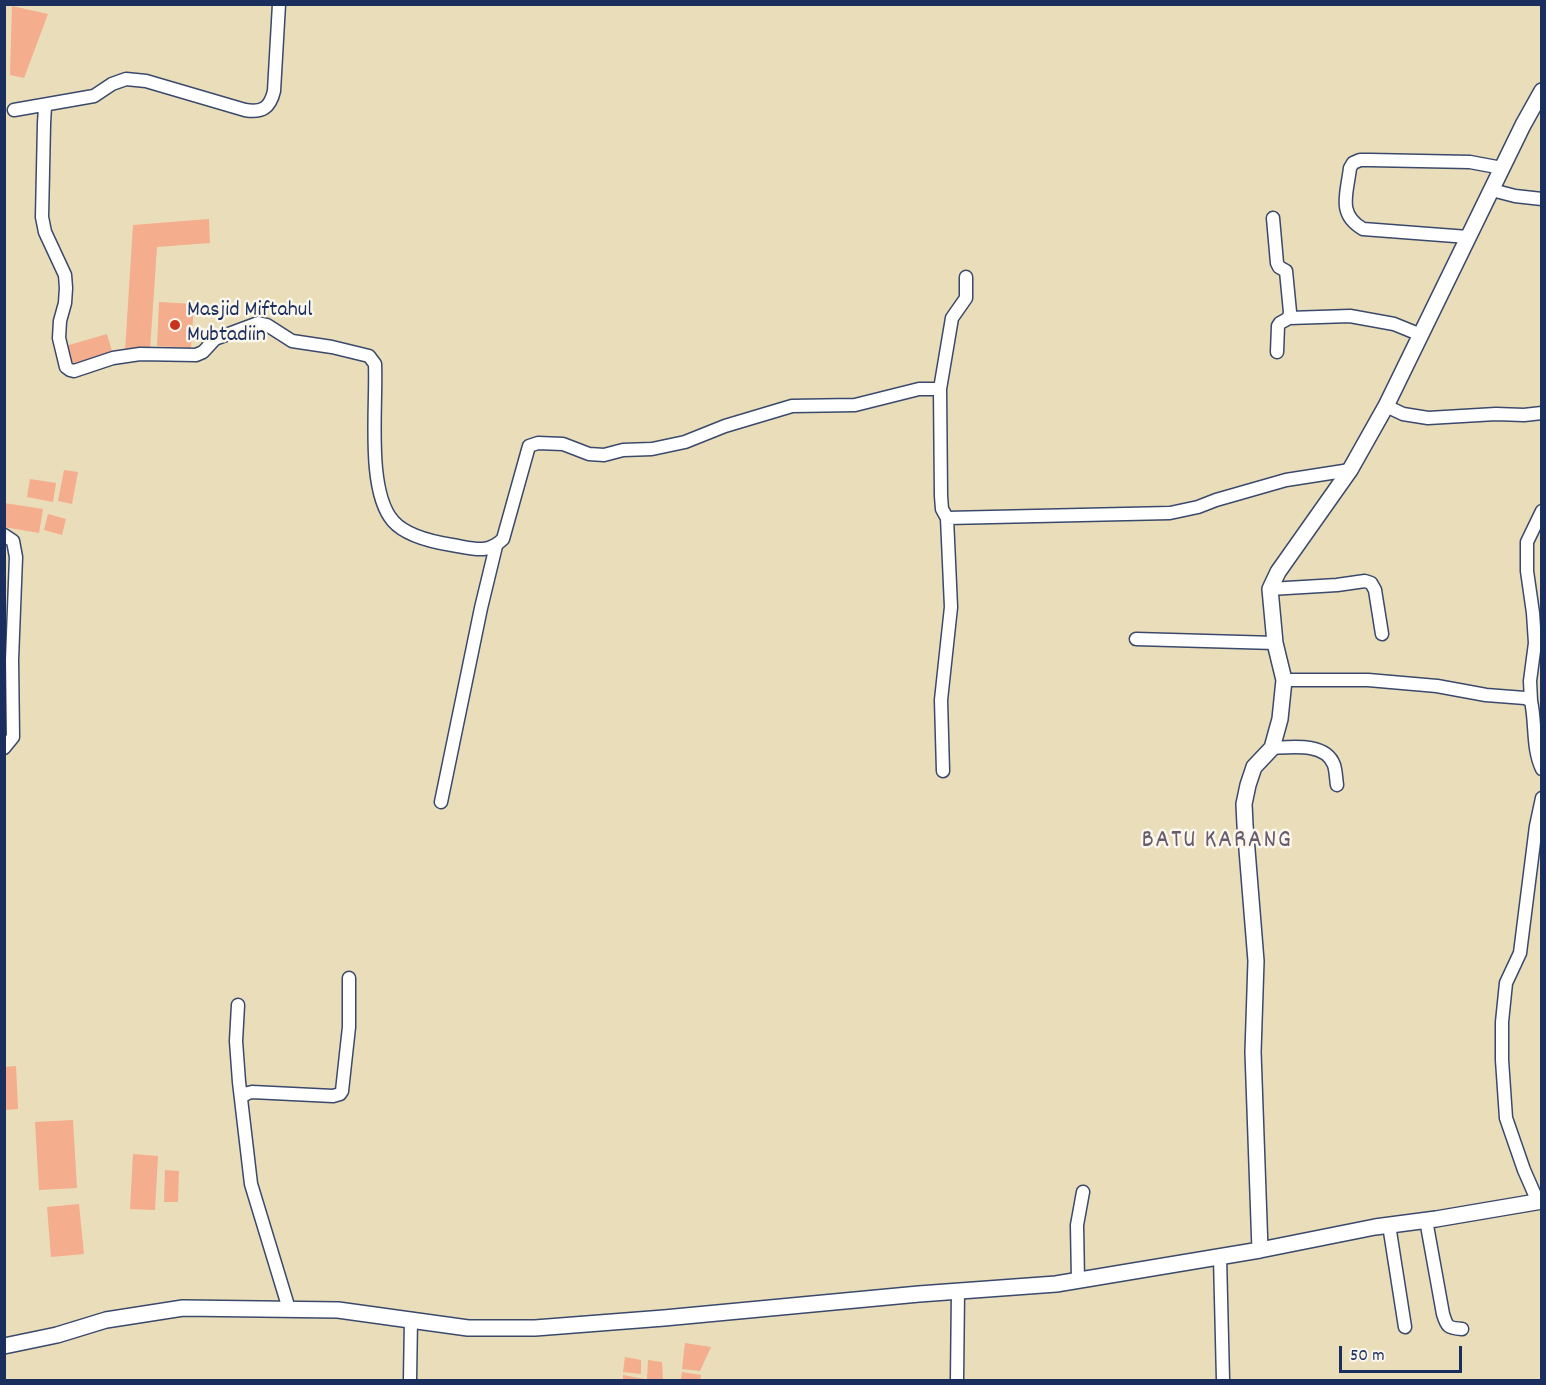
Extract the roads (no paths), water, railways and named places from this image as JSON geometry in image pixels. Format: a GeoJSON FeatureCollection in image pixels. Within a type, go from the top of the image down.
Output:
{"type":"FeatureCollection","features":[{"type":"Feature","properties":{"kind":"street"},"geometry":{"type":"LineString","coordinates":[[14,110],[94,96],[112,84],[126,79],[146,81],[244,110],[266,108],[271,102],[274,91],[279,4]]}},
{"type":"Feature","properties":{"kind":"street"},"geometry":{"type":"LineString","coordinates":[[1260,1250],[1253,1052],[1256,961],[1244,804],[1254,767],[1272,748],[1280,719],[1284,680],[1275,643],[1270,589],[1278,572],[1350,470],[1386,406],[1542,91]]}},
{"type":"Feature","properties":{"kind":"street"},"geometry":{"type":"LineString","coordinates":[[45,106],[42,217],[45,232],[65,275],[65,303],[60,321],[59,338],[66,367],[74,371],[113,358],[140,354],[196,355],[203,352],[215,339],[258,323],[267,325],[292,341],[369,356],[375,364],[374,439],[378,487],[385,508],[393,522],[404,531],[434,542],[485,549],[496,546]]}},
{"type":"Feature","properties":{"kind":"street"},"geometry":{"type":"LineString","coordinates":[[1468,237],[1364,229],[1356,225],[1348,216],[1345,206],[1350,168],[1353,163],[1360,160],[1370,160],[1470,162],[1502,168]]}},
{"type":"Feature","properties":{"kind":"street"},"geometry":{"type":"LineString","coordinates":[[1492,190],[1515,196],[1542,199]]}},
{"type":"Feature","properties":{"kind":"street"},"geometry":{"type":"LineString","coordinates":[[1274,218],[1277,263],[1286,271],[1288,277],[1289,318]]}},
{"type":"Feature","properties":{"kind":"street"},"geometry":{"type":"LineString","coordinates":[[943,771],[941,700],[951,607],[947,518],[942,509],[940,389],[952,318],[966,298],[966,277]]}},
{"type":"Feature","properties":{"kind":"street"},"geometry":{"type":"LineString","coordinates":[[1277,352],[1278,326],[1289,318],[1350,316],[1394,324],[1421,335]]}},
{"type":"Feature","properties":{"kind":"street"},"geometry":{"type":"LineString","coordinates":[[441,802],[496,546],[503,538],[529,446],[538,443],[563,444],[589,454],[604,455],[623,450],[652,449],[685,442],[725,426],[792,406],[855,405],[919,388],[940,389]]}},
{"type":"Feature","properties":{"kind":"street"},"geometry":{"type":"LineString","coordinates":[[1386,406],[1403,414],[1428,418],[1542,414]]}},
{"type":"Feature","properties":{"kind":"street"},"geometry":{"type":"LineString","coordinates":[[947,518],[1170,513],[1198,507],[1286,480],[1350,470]]}},
{"type":"Feature","properties":{"kind":"street"},"geometry":{"type":"LineString","coordinates":[[1542,511],[1527,542],[1527,570],[1538,613],[1530,681],[1531,701],[1537,755],[1542,769]]}},
{"type":"Feature","properties":{"kind":"street"},"geometry":{"type":"LineString","coordinates":[[4,535],[13,542],[16,557],[12,660],[13,737],[4,748]]}},
{"type":"Feature","properties":{"kind":"street"},"geometry":{"type":"LineString","coordinates":[[1270,589],[1365,581],[1371,583],[1375,590],[1382,634]]}},
{"type":"Feature","properties":{"kind":"street"},"geometry":{"type":"LineString","coordinates":[[1136,639],[1275,643]]}},
{"type":"Feature","properties":{"kind":"street"},"geometry":{"type":"LineString","coordinates":[[1284,680],[1368,680],[1437,686],[1486,695],[1525,698],[1531,701]]}},
{"type":"Feature","properties":{"kind":"street"},"geometry":{"type":"LineString","coordinates":[[1272,748],[1303,747],[1322,751],[1334,763],[1336,785]]}},
{"type":"Feature","properties":{"kind":"street"},"geometry":{"type":"LineString","coordinates":[[4,1346],[57,1335],[106,1320],[183,1308],[338,1310],[468,1328],[535,1328],[1056,1284],[1260,1250],[1389,1225],[1540,1202],[1524,1170],[1506,1118],[1502,1031],[1506,983],[1520,953],[1536,825],[1542,798]]}},
{"type":"Feature","properties":{"kind":"street"},"geometry":{"type":"LineString","coordinates":[[241,1097],[252,1092],[333,1096],[340,1094],[349,1027],[349,978]]}},
{"type":"Feature","properties":{"kind":"street"},"geometry":{"type":"LineString","coordinates":[[238,1005],[236,1041],[251,1184],[290,1309]]}},
{"type":"Feature","properties":{"kind":"street"},"geometry":{"type":"LineString","coordinates":[[1078,1281],[1077,1225],[1083,1192]]}},
{"type":"Feature","properties":{"kind":"street"},"geometry":{"type":"LineString","coordinates":[[1426,1220],[1446,1325],[1462,1329]]}},
{"type":"Feature","properties":{"kind":"street"},"geometry":{"type":"LineString","coordinates":[[1389,1225],[1405,1328]]}},
{"type":"Feature","properties":{"kind":"street"},"geometry":{"type":"LineString","coordinates":[[1220,1257],[1223,1380]]}},
{"type":"Feature","properties":{"kind":"street"},"geometry":{"type":"LineString","coordinates":[[957,1380],[958,1291]]}},
{"type":"Feature","properties":{"kind":"street"},"geometry":{"type":"LineString","coordinates":[[410,1380],[411,1319]]}},
{"type":"Feature","properties":{"kind":"place","name":"Masjid Miftahul Mubtadiin"},"geometry":{"type":"Point","coordinates":[175,325]}},
{"type":"Feature","properties":{"kind":"district","name":"BATU KARANG"},"geometry":{"type":"Point","coordinates":[1217,842]}}]}
